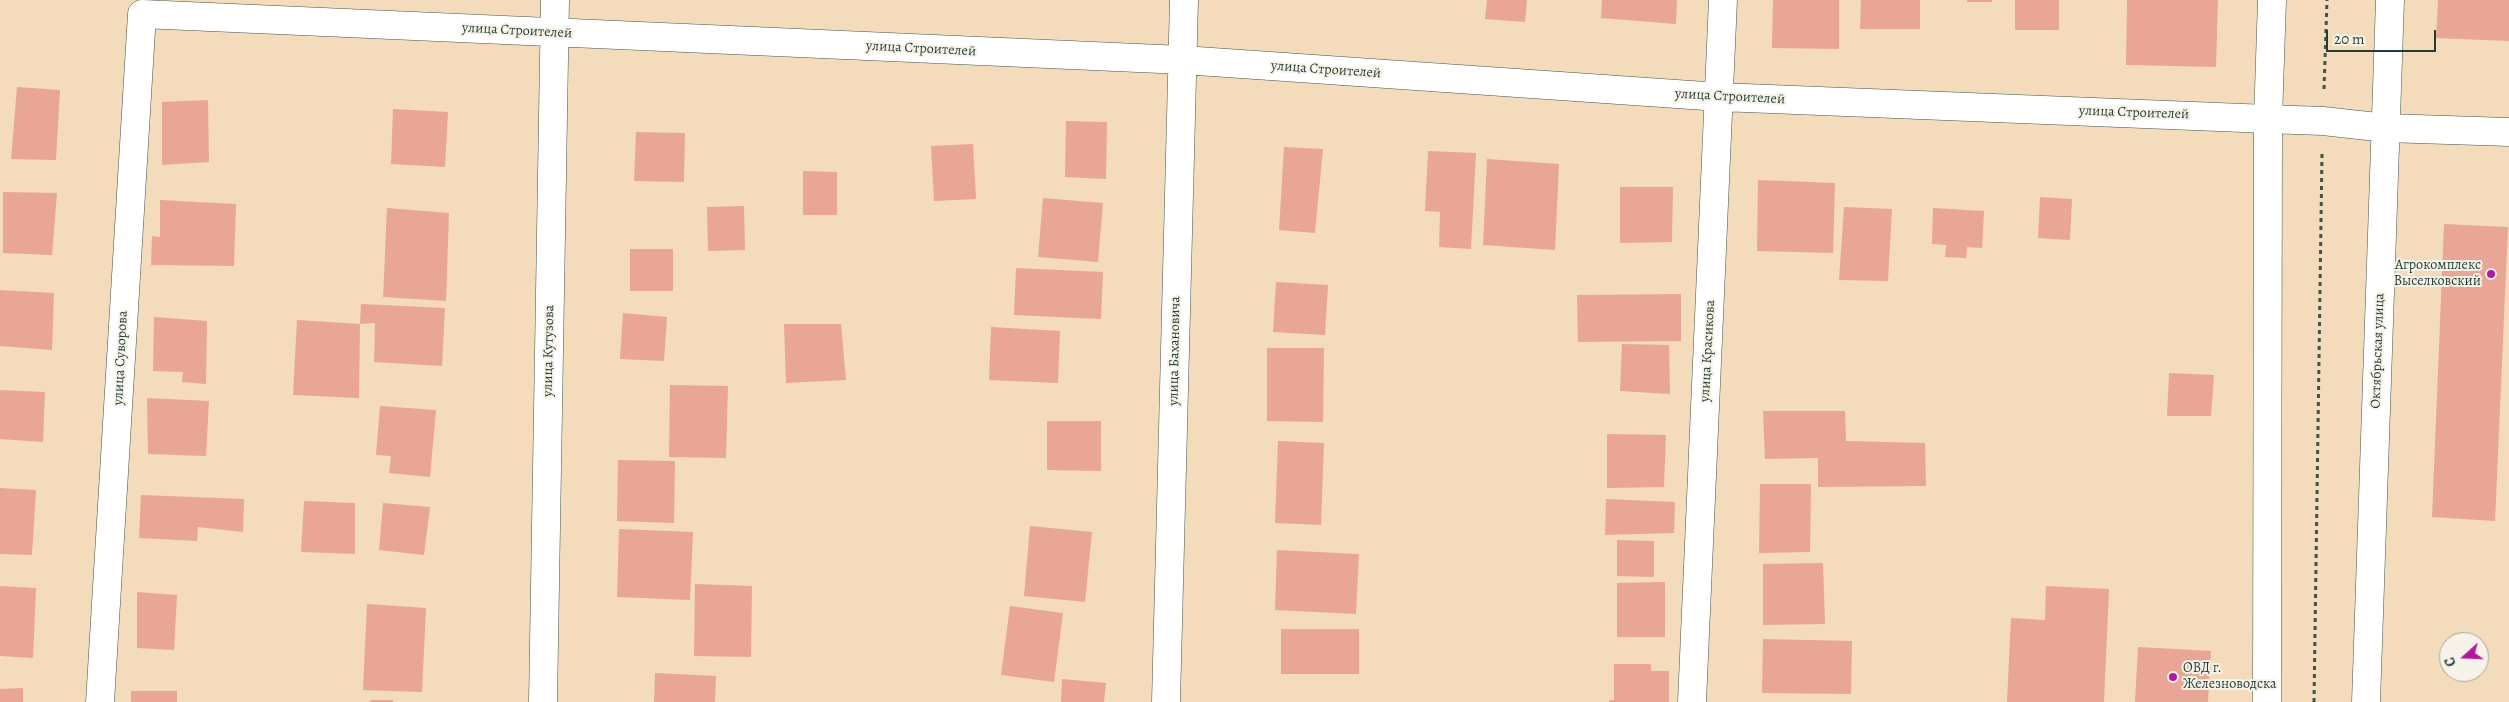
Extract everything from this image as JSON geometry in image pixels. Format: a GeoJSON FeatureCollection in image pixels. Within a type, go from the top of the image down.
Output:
{"type":"FeatureCollection","features":[{"type":"Feature","properties":{"kind":"street","name":"улица Кутузова"},"geometry":{"type":"LineString","coordinates":[[543,702],[555,0]]}},
{"type":"Feature","properties":{"kind":"street","name":"улица Бахановича"},"geometry":{"type":"LineString","coordinates":[[1166,702],[1184,0]]}},
{"type":"Feature","properties":{"kind":"street","name":"улица Красикова"},"geometry":{"type":"LineString","coordinates":[[1692,702],[1723,0]]}},
{"type":"Feature","properties":{"kind":"street"},"geometry":{"type":"LineString","coordinates":[[2267,702],[2268,119],[2272,0]]}},
{"type":"Feature","properties":{"kind":"street","name":"Октябрьская улица"},"geometry":{"type":"LineString","coordinates":[[2366,702],[2390,0]]}},
{"type":"Feature","properties":{"kind":"street","name":"улица Строителей"},"geometry":{"type":"LineString","coordinates":[[142,14],[1183,60],[1720,97],[2323,121],[2386,128],[2509,132]]}},
{"type":"Feature","properties":{"kind":"street","name":"улица Суворова"},"geometry":{"type":"LineString","coordinates":[[100,702],[142,14]]}},
{"type":"Feature","properties":{"kind":"path"},"geometry":{"type":"LineString","coordinates":[[2314,702],[2319,220],[2327,0]]}},
{"type":"Feature","properties":{"kind":"building"},"geometry":{"type":"Polygon","coordinates":[[[1487,0],[1527,0],[1525,22],[1485,19],[1487,0]]]}},
{"type":"Feature","properties":{"kind":"building"},"geometry":{"type":"Polygon","coordinates":[[[1602,0],[1677,0],[1676,24],[1601,18],[1602,0]]]}},
{"type":"Feature","properties":{"kind":"building"},"geometry":{"type":"Polygon","coordinates":[[[1773,0],[1839,0],[1839,49],[1772,48],[1773,0]]]}},
{"type":"Feature","properties":{"kind":"building"},"geometry":{"type":"Polygon","coordinates":[[[1861,0],[1920,0],[1920,29],[1860,29],[1861,0]]]}},
{"type":"Feature","properties":{"kind":"building"},"geometry":{"type":"Polygon","coordinates":[[[1967,0],[1992,0],[1992,2],[1967,2],[1967,0]]]}},
{"type":"Feature","properties":{"kind":"building"},"geometry":{"type":"Polygon","coordinates":[[[2015,0],[2059,0],[2059,30],[2015,30],[2015,0]]]}},
{"type":"Feature","properties":{"kind":"building"},"geometry":{"type":"Polygon","coordinates":[[[2127,0],[2218,0],[2216,67],[2126,65],[2127,0]]]}},
{"type":"Feature","properties":{"kind":"building"},"geometry":{"type":"Polygon","coordinates":[[[2438,0],[2509,0],[2509,41],[2436,38],[2438,0]]]}},
{"type":"Feature","properties":{"kind":"building"},"geometry":{"type":"Polygon","coordinates":[[[17,87],[60,90],[56,160],[11,159],[17,87]]]}},
{"type":"Feature","properties":{"kind":"building"},"geometry":{"type":"Polygon","coordinates":[[[208,100],[209,162],[162,165],[162,102],[208,100]]]}},
{"type":"Feature","properties":{"kind":"building"},"geometry":{"type":"Polygon","coordinates":[[[393,109],[448,112],[445,167],[391,164],[393,109]]]}},
{"type":"Feature","properties":{"kind":"building"},"geometry":{"type":"Polygon","coordinates":[[[1066,121],[1107,122],[1106,179],[1065,177],[1066,121]]]}},
{"type":"Feature","properties":{"kind":"building"},"geometry":{"type":"Polygon","coordinates":[[[636,132],[685,133],[684,182],[634,181],[636,132]]]}},
{"type":"Feature","properties":{"kind":"building"},"geometry":{"type":"Polygon","coordinates":[[[973,144],[976,199],[934,201],[931,146],[973,144]]]}},
{"type":"Feature","properties":{"kind":"building"},"geometry":{"type":"Polygon","coordinates":[[[1284,147],[1323,149],[1315,233],[1279,230],[1284,147]]]}},
{"type":"Feature","properties":{"kind":"building"},"geometry":{"type":"Polygon","coordinates":[[[1428,151],[1476,153],[1471,249],[1439,247],[1440,212],[1425,211],[1428,151]]]}},
{"type":"Feature","properties":{"kind":"building"},"geometry":{"type":"Polygon","coordinates":[[[1487,159],[1559,164],[1555,250],[1483,245],[1487,159]]]}},
{"type":"Feature","properties":{"kind":"building"},"geometry":{"type":"Polygon","coordinates":[[[803,171],[837,172],[837,215],[803,215],[803,171]]]}},
{"type":"Feature","properties":{"kind":"building"},"geometry":{"type":"Polygon","coordinates":[[[1758,180],[1835,183],[1833,253],[1757,251],[1758,180]]]}},
{"type":"Feature","properties":{"kind":"building"},"geometry":{"type":"Polygon","coordinates":[[[1620,187],[1673,187],[1672,242],[1620,243],[1620,187]]]}},
{"type":"Feature","properties":{"kind":"building"},"geometry":{"type":"Polygon","coordinates":[[[3,192],[57,193],[52,255],[3,253],[3,192]]]}},
{"type":"Feature","properties":{"kind":"building"},"geometry":{"type":"Polygon","coordinates":[[[2040,197],[2072,199],[2070,240],[2038,238],[2040,197]]]}},
{"type":"Feature","properties":{"kind":"building"},"geometry":{"type":"Polygon","coordinates":[[[1043,198],[1103,203],[1098,262],[1038,257],[1043,198]]]}},
{"type":"Feature","properties":{"kind":"building"},"geometry":{"type":"Polygon","coordinates":[[[160,200],[236,204],[234,266],[151,265],[152,236],[160,237],[160,200]]]}},
{"type":"Feature","properties":{"kind":"building"},"geometry":{"type":"Polygon","coordinates":[[[744,206],[745,250],[708,251],[707,207],[744,206]]]}},
{"type":"Feature","properties":{"kind":"building"},"geometry":{"type":"Polygon","coordinates":[[[1844,207],[1892,209],[1888,281],[1839,280],[1844,207]]]}},
{"type":"Feature","properties":{"kind":"building"},"geometry":{"type":"Polygon","coordinates":[[[387,208],[449,213],[446,301],[383,297],[387,208]]]}},
{"type":"Feature","properties":{"kind":"building"},"geometry":{"type":"Polygon","coordinates":[[[1933,208],[1984,211],[1982,248],[1967,247],[1966,258],[1945,257],[1946,245],[1932,244],[1933,208]]]}},
{"type":"Feature","properties":{"kind":"building"},"geometry":{"type":"Polygon","coordinates":[[[2444,224],[2508,227],[2495,521],[2432,517],[2444,224]]]}},
{"type":"Feature","properties":{"kind":"building"},"geometry":{"type":"Polygon","coordinates":[[[630,249],[673,249],[673,291],[630,291],[630,249]]]}},
{"type":"Feature","properties":{"kind":"building"},"geometry":{"type":"Polygon","coordinates":[[[1016,268],[1103,272],[1101,319],[1014,315],[1016,268]]]}},
{"type":"Feature","properties":{"kind":"building"},"geometry":{"type":"Polygon","coordinates":[[[1276,282],[1328,285],[1325,335],[1273,332],[1276,282]]]}},
{"type":"Feature","properties":{"kind":"building"},"geometry":{"type":"Polygon","coordinates":[[[0,290],[54,293],[52,350],[0,346],[0,290]]]}},
{"type":"Feature","properties":{"kind":"building"},"geometry":{"type":"Polygon","coordinates":[[[1681,294],[1681,341],[1578,342],[1577,295],[1681,294]]]}},
{"type":"Feature","properties":{"kind":"building"},"geometry":{"type":"Polygon","coordinates":[[[361,304],[445,308],[442,366],[374,362],[375,323],[360,324],[361,304]]]}},
{"type":"Feature","properties":{"kind":"building"},"geometry":{"type":"Polygon","coordinates":[[[623,313],[667,317],[664,361],[620,359],[623,313]]]}},
{"type":"Feature","properties":{"kind":"building"},"geometry":{"type":"Polygon","coordinates":[[[154,317],[207,321],[206,384],[182,382],[183,372],[153,371],[154,317]]]}},
{"type":"Feature","properties":{"kind":"building"},"geometry":{"type":"Polygon","coordinates":[[[297,320],[360,324],[359,398],[293,395],[297,320]]]}},
{"type":"Feature","properties":{"kind":"building"},"geometry":{"type":"Polygon","coordinates":[[[784,324],[841,324],[846,380],[786,383],[784,324]]]}},
{"type":"Feature","properties":{"kind":"building"},"geometry":{"type":"Polygon","coordinates":[[[991,327],[1060,331],[1058,383],[989,380],[991,327]]]}},
{"type":"Feature","properties":{"kind":"building"},"geometry":{"type":"Polygon","coordinates":[[[1622,344],[1669,345],[1670,394],[1620,391],[1622,344]]]}},
{"type":"Feature","properties":{"kind":"building"},"geometry":{"type":"Polygon","coordinates":[[[1267,348],[1324,348],[1323,422],[1267,421],[1267,348]]]}},
{"type":"Feature","properties":{"kind":"building"},"geometry":{"type":"Polygon","coordinates":[[[2169,373],[2214,375],[2211,416],[2167,416],[2169,373]]]}},
{"type":"Feature","properties":{"kind":"building"},"geometry":{"type":"Polygon","coordinates":[[[670,385],[728,386],[726,458],[669,457],[670,385]]]}},
{"type":"Feature","properties":{"kind":"building"},"geometry":{"type":"Polygon","coordinates":[[[0,390],[45,392],[43,442],[0,439],[0,390]]]}},
{"type":"Feature","properties":{"kind":"building"},"geometry":{"type":"Polygon","coordinates":[[[147,398],[209,401],[206,456],[148,454],[147,398]]]}},
{"type":"Feature","properties":{"kind":"building"},"geometry":{"type":"Polygon","coordinates":[[[380,406],[436,410],[430,477],[389,473],[391,456],[376,455],[380,406]]]}},
{"type":"Feature","properties":{"kind":"building"},"geometry":{"type":"Polygon","coordinates":[[[1763,411],[1845,411],[1846,441],[1925,443],[1926,486],[1818,487],[1818,458],[1765,459],[1763,411]]]}},
{"type":"Feature","properties":{"kind":"building"},"geometry":{"type":"Polygon","coordinates":[[[1047,421],[1101,421],[1101,471],[1047,470],[1047,421]]]}},
{"type":"Feature","properties":{"kind":"building"},"geometry":{"type":"Polygon","coordinates":[[[1607,434],[1666,435],[1664,487],[1607,488],[1607,434]]]}},
{"type":"Feature","properties":{"kind":"building"},"geometry":{"type":"Polygon","coordinates":[[[1278,441],[1324,443],[1321,525],[1275,523],[1278,441]]]}},
{"type":"Feature","properties":{"kind":"building"},"geometry":{"type":"Polygon","coordinates":[[[618,460],[675,461],[674,523],[617,521],[618,460]]]}},
{"type":"Feature","properties":{"kind":"building"},"geometry":{"type":"Polygon","coordinates":[[[1760,484],[1811,484],[1810,552],[1759,553],[1760,484]]]}},
{"type":"Feature","properties":{"kind":"building"},"geometry":{"type":"Polygon","coordinates":[[[0,488],[36,490],[32,555],[0,554],[0,488]]]}},
{"type":"Feature","properties":{"kind":"building"},"geometry":{"type":"Polygon","coordinates":[[[141,495],[244,499],[243,532],[198,527],[197,541],[139,538],[141,495]]]}},
{"type":"Feature","properties":{"kind":"building"},"geometry":{"type":"Polygon","coordinates":[[[1606,499],[1675,502],[1674,533],[1605,535],[1606,499]]]}},
{"type":"Feature","properties":{"kind":"building"},"geometry":{"type":"Polygon","coordinates":[[[304,501],[355,503],[355,554],[301,552],[304,501]]]}},
{"type":"Feature","properties":{"kind":"building"},"geometry":{"type":"Polygon","coordinates":[[[383,503],[430,507],[424,555],[379,550],[383,503]]]}},
{"type":"Feature","properties":{"kind":"building"},"geometry":{"type":"Polygon","coordinates":[[[1030,526],[1092,532],[1085,602],[1024,596],[1030,526]]]}},
{"type":"Feature","properties":{"kind":"building"},"geometry":{"type":"Polygon","coordinates":[[[619,529],[693,532],[690,600],[617,597],[619,529]]]}},
{"type":"Feature","properties":{"kind":"building"},"geometry":{"type":"Polygon","coordinates":[[[1617,540],[1654,541],[1654,577],[1617,576],[1617,540]]]}},
{"type":"Feature","properties":{"kind":"building"},"geometry":{"type":"Polygon","coordinates":[[[1277,550],[1359,554],[1356,614],[1275,610],[1277,550]]]}},
{"type":"Feature","properties":{"kind":"building"},"geometry":{"type":"Polygon","coordinates":[[[1823,563],[1825,624],[1763,625],[1763,564],[1823,563]]]}},
{"type":"Feature","properties":{"kind":"building"},"geometry":{"type":"Polygon","coordinates":[[[1665,582],[1665,637],[1617,637],[1617,583],[1665,582]]]}},
{"type":"Feature","properties":{"kind":"building"},"geometry":{"type":"Polygon","coordinates":[[[695,584],[752,586],[751,657],[694,656],[695,584]]]}},
{"type":"Feature","properties":{"kind":"building"},"geometry":{"type":"Polygon","coordinates":[[[0,586],[36,588],[33,658],[0,656],[0,586]]]}},
{"type":"Feature","properties":{"kind":"building"},"geometry":{"type":"Polygon","coordinates":[[[2046,586],[2109,589],[2104,702],[2007,702],[2011,618],[2045,620],[2046,586]]]}},
{"type":"Feature","properties":{"kind":"building"},"geometry":{"type":"Polygon","coordinates":[[[137,592],[177,595],[174,650],[137,648],[137,592]]]}},
{"type":"Feature","properties":{"kind":"building"},"geometry":{"type":"Polygon","coordinates":[[[367,604],[426,608],[422,692],[363,690],[367,604]]]}},
{"type":"Feature","properties":{"kind":"building"},"geometry":{"type":"Polygon","coordinates":[[[1010,606],[1063,613],[1054,682],[1001,675],[1010,606]]]}},
{"type":"Feature","properties":{"kind":"building"},"geometry":{"type":"Polygon","coordinates":[[[1281,629],[1359,629],[1359,674],[1281,674],[1281,629]]]}},
{"type":"Feature","properties":{"kind":"building"},"geometry":{"type":"Polygon","coordinates":[[[1763,639],[1852,641],[1851,694],[1762,693],[1763,639]]]}},
{"type":"Feature","properties":{"kind":"building","name":"ОВД г. Железноводска"},"geometry":{"type":"Polygon","coordinates":[[[2138,647],[2211,651],[2208,702],[2135,702],[2138,647]]]}},
{"type":"Feature","properties":{"kind":"building"},"geometry":{"type":"Polygon","coordinates":[[[1614,664],[1651,664],[1651,671],[1669,671],[1669,702],[1609,702],[1609,700],[1614,700],[1614,664]]]}},
{"type":"Feature","properties":{"kind":"building"},"geometry":{"type":"Polygon","coordinates":[[[655,673],[716,676],[715,702],[654,702],[655,673]]]}},
{"type":"Feature","properties":{"kind":"building"},"geometry":{"type":"Polygon","coordinates":[[[1062,679],[1106,683],[1104,702],[1061,702],[1062,679]]]}},
{"type":"Feature","properties":{"kind":"building"},"geometry":{"type":"Polygon","coordinates":[[[23,688],[23,702],[0,702],[0,689],[23,688]]]}},
{"type":"Feature","properties":{"kind":"building"},"geometry":{"type":"Polygon","coordinates":[[[131,691],[177,691],[177,702],[131,702],[131,691]]]}},
{"type":"Feature","properties":{"kind":"building"},"geometry":{"type":"Polygon","coordinates":[[[371,700],[393,700],[393,702],[370,702],[371,700]]]}},
{"type":"Feature","properties":{"kind":"place","name":"Агрокомплекс Выселковский"},"geometry":{"type":"Point","coordinates":[2491,274]}},
{"type":"Feature","properties":{"kind":"place","name":"ОВД г. Железноводска"},"geometry":{"type":"Point","coordinates":[2173,677]}}]}
